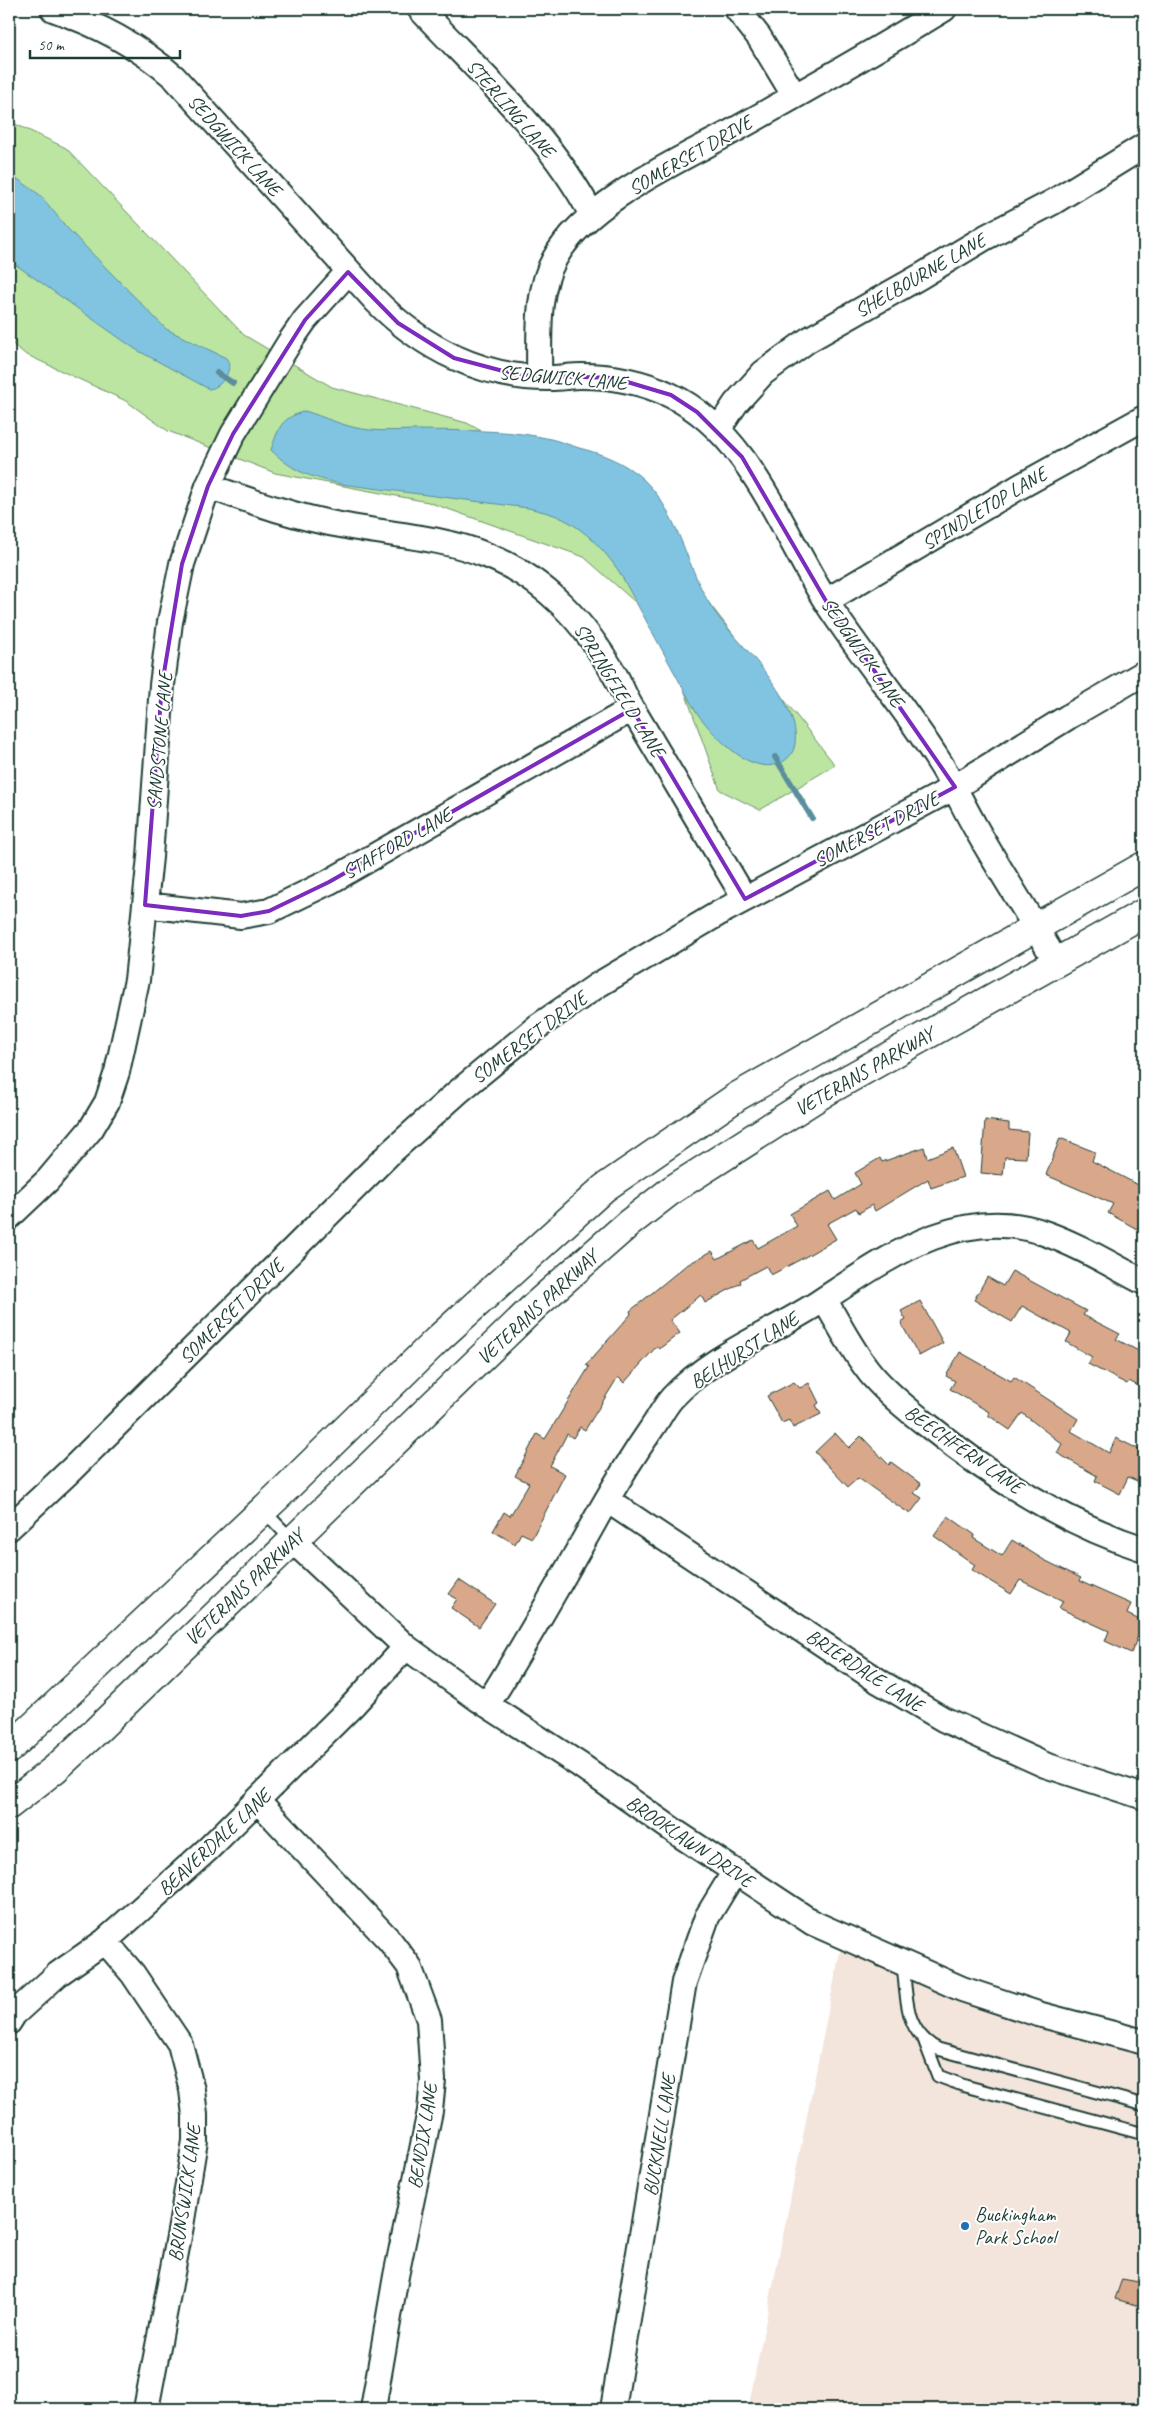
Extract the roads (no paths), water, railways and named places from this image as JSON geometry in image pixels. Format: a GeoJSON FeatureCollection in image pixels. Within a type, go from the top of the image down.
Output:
{"type":"FeatureCollection","features":[{"type":"Feature","properties":{"kind":"main road","name":"VETERANS PARKWAY"},"geometry":{"type":"LineString","coordinates":[[9,1749],[264,1510],[437,1340],[604,1188],[738,1096],[1144,866]]}},
{"type":"Feature","properties":{"kind":"main road","name":"VETERANS PARKWAY"},"geometry":{"type":"LineString","coordinates":[[9,1805],[55,1769],[92,1735],[537,1304],[628,1224],[674,1189],[834,1087],[1144,913]]}},
{"type":"Feature","properties":{"kind":"street","name":"SEDGWICK LANE"},"geometry":{"type":"LineString","coordinates":[[53,9],[102,18],[151,56],[174,77],[348,272],[398,323],[425,342],[454,358],[485,369],[539,377],[614,378],[642,385],[671,395],[697,412],[718,430],[742,457],[760,484],[826,601],[907,713],[955,787],[978,833],[1056,962]]}},
{"type":"Feature","properties":{"kind":"street","name":"STERLING LANE"},"geometry":{"type":"LineString","coordinates":[[420,9],[490,81],[548,147],[573,182],[592,216]]}},
{"type":"Feature","properties":{"kind":"street"},"geometry":{"type":"LineString","coordinates":[[737,9],[759,38],[794,95]]}},
{"type":"Feature","properties":{"kind":"street","name":"SOMERSET DRIVE"},"geometry":{"type":"LineString","coordinates":[[539,377],[541,307],[545,283],[553,260],[566,239],[592,216],[646,178],[944,9]]}},
{"type":"Feature","properties":{"kind":"street","name":"SHELBOURNE LANE"},"geometry":{"type":"LineString","coordinates":[[718,430],[736,403],[763,373],[808,340],[986,237],[1053,202],[1144,146]]}},
{"type":"Feature","properties":{"kind":"street","name":"SANDSTONE LANE"},"geometry":{"type":"LineString","coordinates":[[9,1217],[48,1180],[91,1129],[107,1102],[126,1041],[134,997],[150,856],[162,685],[170,622],[182,564],[208,486],[233,434],[289,343],[305,320],[348,272]]}},
{"type":"Feature","properties":{"kind":"street","name":"SPINDLETOP LANE"},"geometry":{"type":"LineString","coordinates":[[826,601],[1019,487],[1144,418]]}},
{"type":"Feature","properties":{"kind":"street","name":"SPRINGFIELD LANE"},"geometry":{"type":"LineString","coordinates":[[208,486],[272,509],[335,524],[458,546],[486,554],[513,567],[538,583],[562,602],[582,625],[616,678],[632,709],[745,899]]}},
{"type":"Feature","properties":{"kind":"street","name":"SOMERSET DRIVE"},"geometry":{"type":"LineString","coordinates":[[9,1528],[148,1395],[371,1171],[458,1092],[567,1006],[745,899],[955,787],[1068,716],[1144,673]]}},
{"type":"Feature","properties":{"kind":"street","name":"STAFFORD LANE"},"geometry":{"type":"LineString","coordinates":[[144,905],[241,916],[269,911],[329,882],[632,709]]}},
{"type":"Feature","properties":{"kind":"street","name":"BELHURST LANE"},"geometry":{"type":"LineString","coordinates":[[487,1705],[632,1457],[672,1399],[692,1381],[729,1355],[824,1299],[871,1268],[908,1248],[940,1234],[974,1225],[1008,1225],[1042,1232],[1074,1245],[1144,1282]]}},
{"type":"Feature","properties":{"kind":"street","name":"BEECHFERN LANE"},"geometry":{"type":"LineString","coordinates":[[824,1299],[870,1373],[899,1403],[938,1434],[984,1467],[1058,1511],[1095,1530],[1144,1549]]}},
{"type":"Feature","properties":{"kind":"street","name":"BRIERDALE LANE"},"geometry":{"type":"LineString","coordinates":[[607,1500],[880,1682],[943,1719],[1045,1765],[1144,1797]]}},
{"type":"Feature","properties":{"kind":"street","name":"BROOKLAWN DRIVE"},"geometry":{"type":"LineString","coordinates":[[292,1540],[406,1647],[487,1705],[580,1765],[680,1836],[814,1923],[902,1964],[999,2002],[1144,2042]]}},
{"type":"Feature","properties":{"kind":"street","name":"BEAVERDALE LANE"},"geometry":{"type":"LineString","coordinates":[[9,2022],[14,2014],[58,1974],[105,1941],[182,1874],[353,1706],[406,1647]]}},
{"type":"Feature","properties":{"kind":"street","name":"BENDIX LANE"},"geometry":{"type":"LineString","coordinates":[[258,1801],[390,1941],[409,1966],[429,2020],[432,2050],[430,2110],[396,2276],[373,2409]]}},
{"type":"Feature","properties":{"kind":"street","name":"BUCKNELL LANE"},"geometry":{"type":"LineString","coordinates":[[613,2409],[684,1982],[707,1916],[735,1871]]}},
{"type":"Feature","properties":{"kind":"street","name":"BRUNSWICK LANE"},"geometry":{"type":"LineString","coordinates":[[105,1941],[133,1974],[180,2044],[192,2090],[195,2115],[195,2142],[181,2226],[146,2409]]}},
{"type":"Feature","properties":{"kind":"lane"},"geometry":{"type":"LineString","coordinates":[[264,1510],[292,1540]]}},
{"type":"Feature","properties":{"kind":"lane"},"geometry":{"type":"LineString","coordinates":[[902,1964],[909,2015],[916,2032],[925,2042],[938,2049],[1144,2106]]}},
{"type":"Feature","properties":{"kind":"lane"},"geometry":{"type":"LineString","coordinates":[[925,2042],[938,2076],[965,2086],[1144,2134]]}},
{"type":"Feature","properties":{"kind":"water"},"geometry":{"type":"Polygon","coordinates":[[[9,177],[19,180],[40,195],[68,229],[166,329],[226,358],[229,367],[222,382],[209,389],[135,349],[9,260],[9,177]]]}},
{"type":"Feature","properties":{"kind":"water"},"geometry":{"type":"Polygon","coordinates":[[[305,411],[348,426],[369,430],[526,434],[546,438],[605,456],[621,463],[636,473],[657,494],[668,512],[693,570],[712,607],[772,681],[783,698],[791,716],[795,732],[794,748],[791,754],[784,761],[774,765],[752,762],[730,749],[711,730],[696,712],[620,573],[600,547],[574,525],[554,515],[528,508],[341,484],[303,473],[287,464],[271,450],[276,435],[285,421],[305,411]]]}},
{"type":"Feature","properties":{"kind":"waterway"},"geometry":{"type":"LineString","coordinates":[[217,373],[233,383]]}},
{"type":"Feature","properties":{"kind":"waterway"},"geometry":{"type":"LineString","coordinates":[[775,757],[812,818]]}},
{"type":"Feature","properties":{"kind":"place","name":"Buckingham Park School"},"geometry":{"type":"Point","coordinates":[965,2226]}}]}
